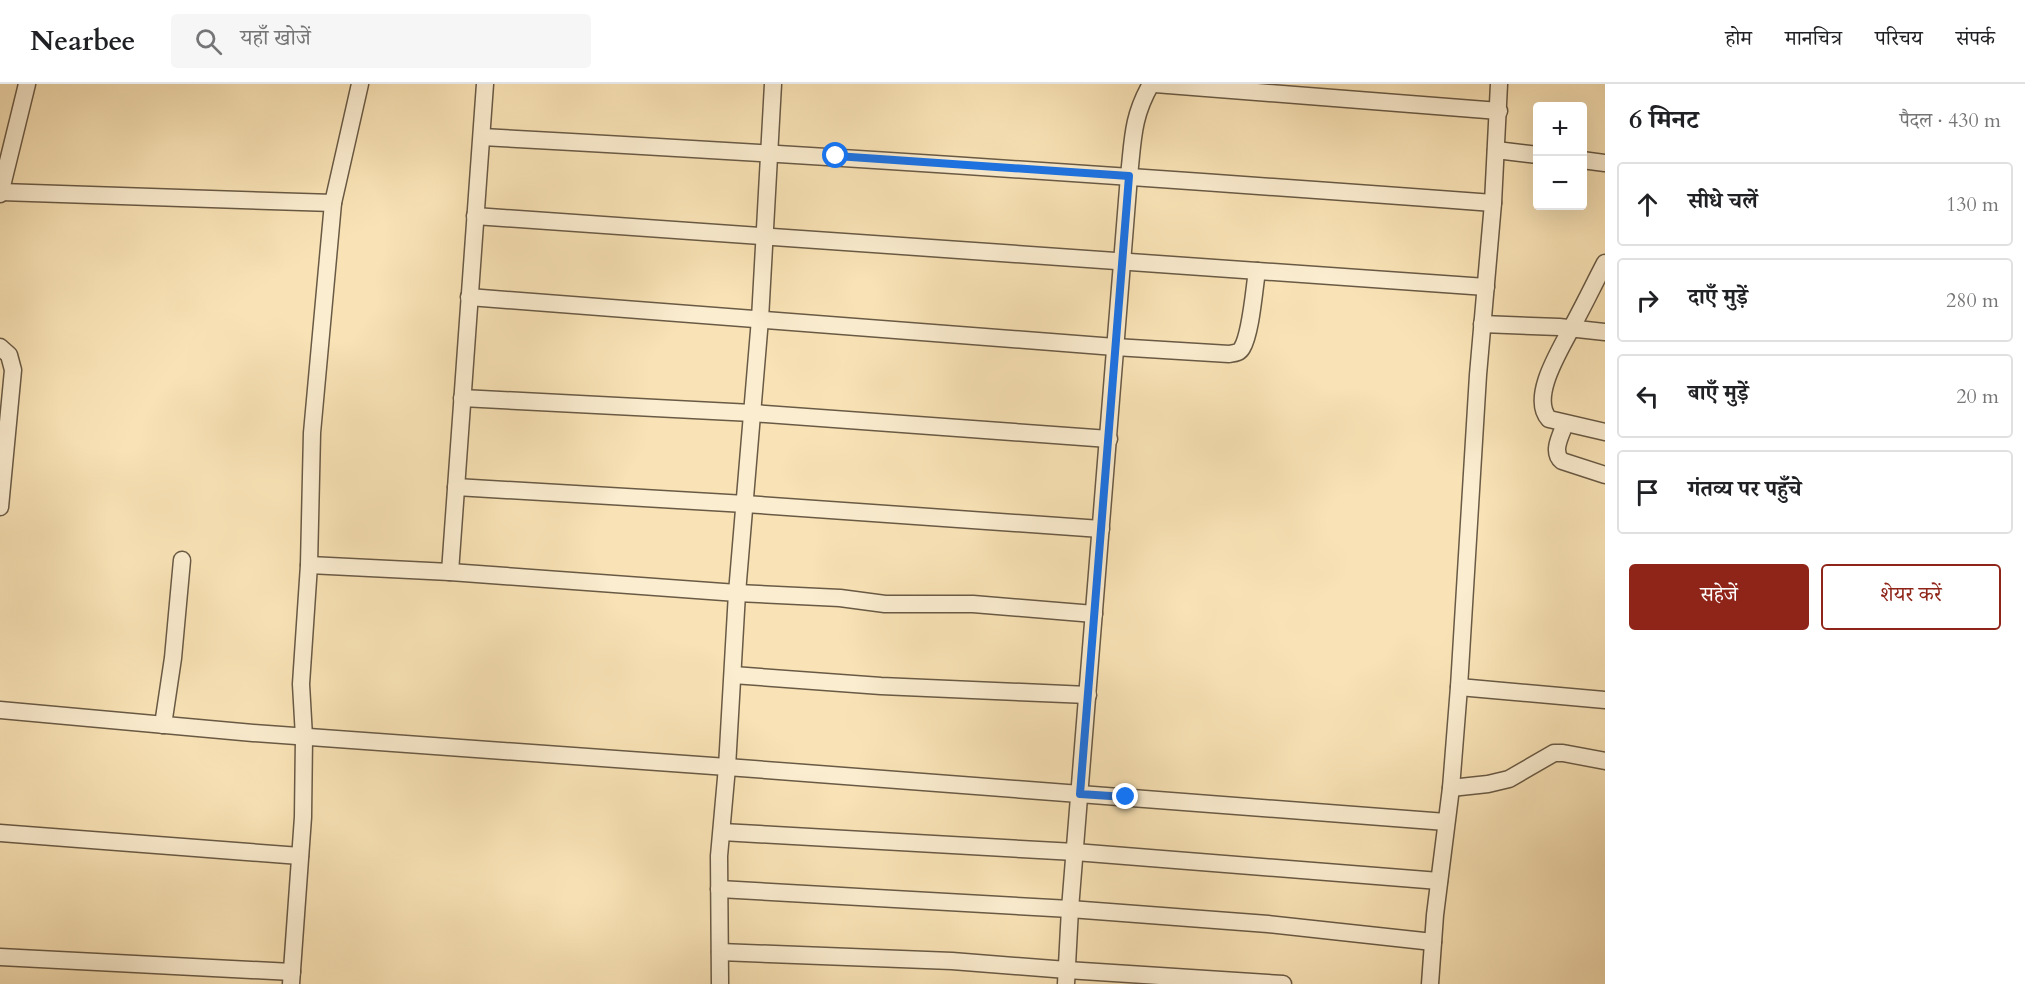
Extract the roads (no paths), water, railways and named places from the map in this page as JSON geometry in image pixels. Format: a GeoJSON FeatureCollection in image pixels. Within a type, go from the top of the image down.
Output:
{"type":"FeatureCollection","features":[{"type":"Feature","properties":{"kind":"street"},"geometry":{"type":"LineString","coordinates":[[27,84],[0,193],[333,203]]}},
{"type":"Feature","properties":{"kind":"street"},"geometry":{"type":"LineString","coordinates":[[0,957],[292,978],[303,817],[304,737],[301,684],[309,565],[312,433],[333,203],[360,84]]}},
{"type":"Feature","properties":{"kind":"street"},"geometry":{"type":"LineString","coordinates":[[450,572],[485,84]]}},
{"type":"Feature","properties":{"kind":"street"},"geometry":{"type":"LineString","coordinates":[[720,984],[719,889],[722,832],[737,593],[760,319],[773,84]]}},
{"type":"Feature","properties":{"kind":"street"},"geometry":{"type":"LineString","coordinates":[[1066,977],[1129,176],[1135,120],[1141,101],[1153,84],[1499,111]]}},
{"type":"Feature","properties":{"kind":"street"},"geometry":{"type":"LineString","coordinates":[[1430,984],[1439,881],[1451,788],[1459,687],[1482,324],[1493,203],[1499,84]]}},
{"type":"Feature","properties":{"kind":"street"},"geometry":{"type":"LineString","coordinates":[[482,137],[769,152],[1493,203]]}},
{"type":"Feature","properties":{"kind":"street"},"geometry":{"type":"LineString","coordinates":[[1496,150],[1533,154]]}},
{"type":"Feature","properties":{"kind":"street"},"geometry":{"type":"LineString","coordinates":[[1587,161],[1605,163]]}},
{"type":"Feature","properties":{"kind":"street"},"geometry":{"type":"LineString","coordinates":[[476,216],[1486,287]]}},
{"type":"Feature","properties":{"kind":"street"},"geometry":{"type":"LineString","coordinates":[[1605,263],[1557,354],[1546,383],[1542,403],[1544,414],[1549,419],[1605,432]]}},
{"type":"Feature","properties":{"kind":"street"},"geometry":{"type":"LineString","coordinates":[[469,297],[1229,354],[1238,352],[1247,336],[1257,271]]}},
{"type":"Feature","properties":{"kind":"street"},"geometry":{"type":"LineString","coordinates":[[1482,324],[1572,328],[1605,332]]}},
{"type":"Feature","properties":{"kind":"street"},"geometry":{"type":"LineString","coordinates":[[0,348],[9,355],[13,370],[2,465],[0,507]]}},
{"type":"Feature","properties":{"kind":"street"},"geometry":{"type":"LineString","coordinates":[[462,398],[752,413],[1109,439]]}},
{"type":"Feature","properties":{"kind":"street"},"geometry":{"type":"LineString","coordinates":[[1565,424],[1556,451],[1558,458],[1605,475]]}},
{"type":"Feature","properties":{"kind":"street"},"geometry":{"type":"LineString","coordinates":[[456,487],[745,504],[1101,529]]}},
{"type":"Feature","properties":{"kind":"street"},"geometry":{"type":"LineString","coordinates":[[164,725],[182,560]]}},
{"type":"Feature","properties":{"kind":"street"},"geometry":{"type":"LineString","coordinates":[[309,565],[840,598],[899,605],[973,604],[1094,615]]}},
{"type":"Feature","properties":{"kind":"street"},"geometry":{"type":"LineString","coordinates":[[733,675],[881,686],[1088,695]]}},
{"type":"Feature","properties":{"kind":"street"},"geometry":{"type":"LineString","coordinates":[[1459,687],[1605,700]]}},
{"type":"Feature","properties":{"kind":"street"},"geometry":{"type":"LineString","coordinates":[[0,710],[304,737],[1446,822]]}},
{"type":"Feature","properties":{"kind":"street"},"geometry":{"type":"LineString","coordinates":[[1451,788],[1509,779],[1554,753],[1605,761]]}},
{"type":"Feature","properties":{"kind":"street"},"geometry":{"type":"LineString","coordinates":[[722,832],[1075,852],[1439,881]]}},
{"type":"Feature","properties":{"kind":"street"},"geometry":{"type":"LineString","coordinates":[[0,833],[300,856]]}},
{"type":"Feature","properties":{"kind":"street"},"geometry":{"type":"LineString","coordinates":[[719,889],[1070,909],[1268,924],[1433,942]]}},
{"type":"Feature","properties":{"kind":"street"},"geometry":{"type":"LineString","coordinates":[[720,952],[952,961],[1066,977],[1283,984]]}}]}
